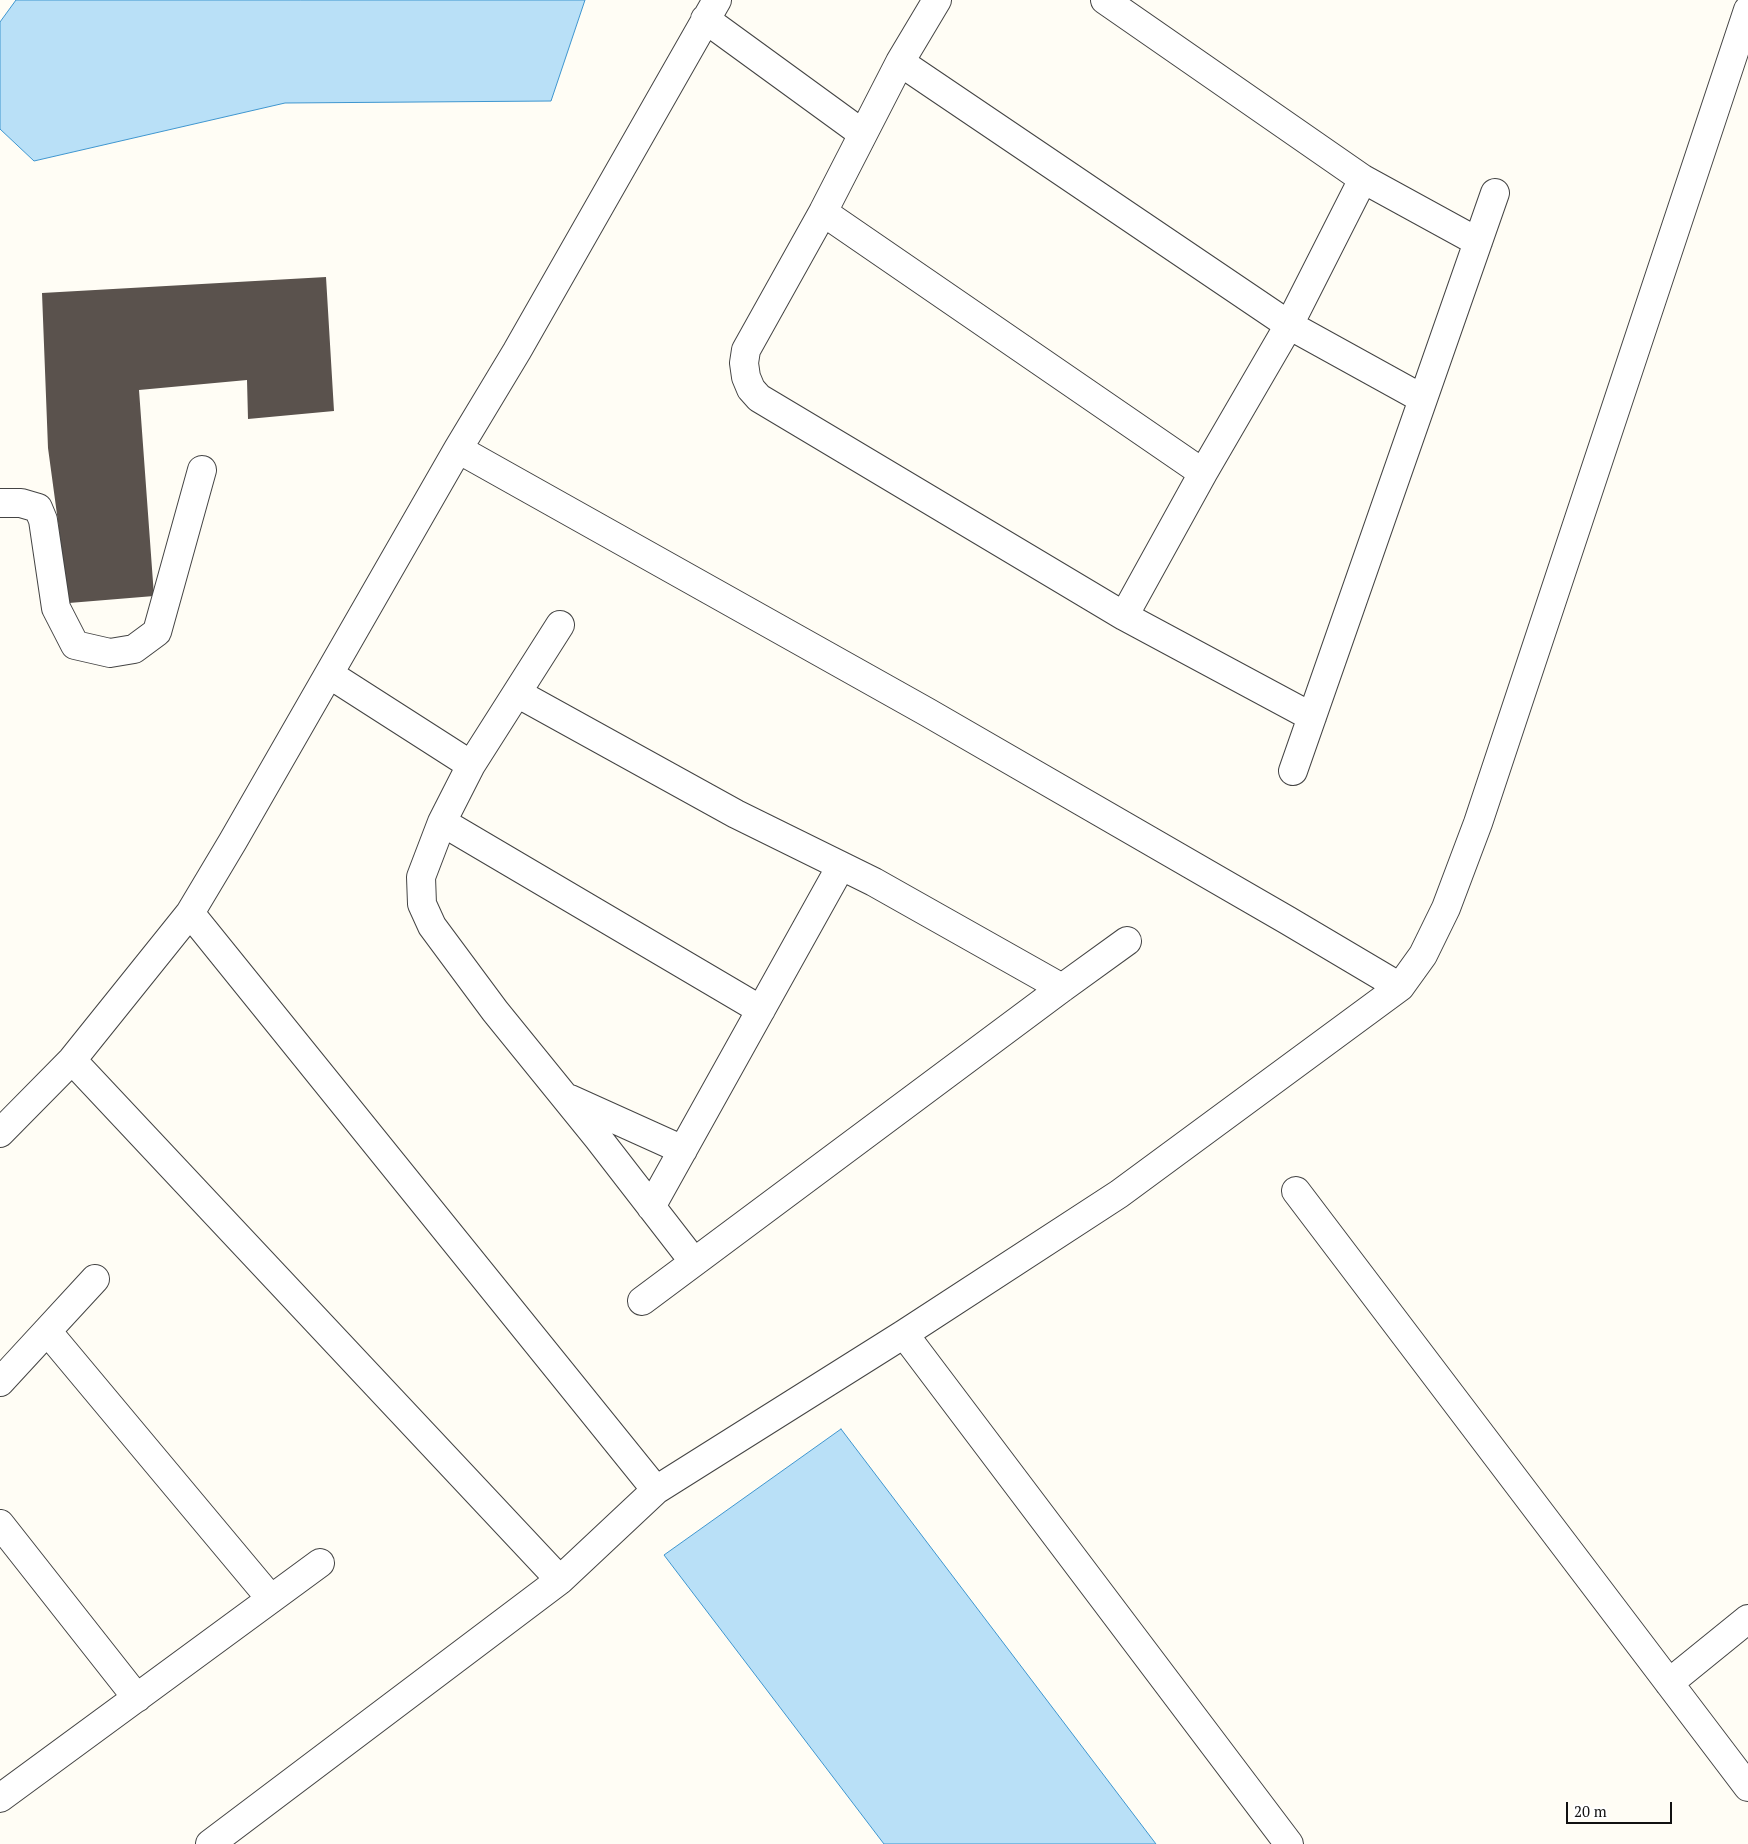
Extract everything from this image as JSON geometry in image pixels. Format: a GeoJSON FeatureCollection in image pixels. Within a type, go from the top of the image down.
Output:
{"type":"FeatureCollection","features":[{"type":"Feature","properties":{"kind":"street"},"geometry":{"type":"LineString","coordinates":[[937,0],[900,62],[823,212],[746,350],[744,363],[746,377],[751,389],[759,398],[1124,616],[1312,717]]}},
{"type":"Feature","properties":{"kind":"street"},"geometry":{"type":"LineString","coordinates":[[1105,0],[1363,179],[1478,242]]}},
{"type":"Feature","properties":{"kind":"street"},"geometry":{"type":"LineString","coordinates":[[0,1133],[72,1060],[190,913],[234,841],[458,449],[517,351],[711,10],[863,134]]}},
{"type":"Feature","properties":{"kind":"street"},"geometry":{"type":"LineString","coordinates":[[210,1844],[560,1580],[656,1490],[904,1334],[1119,1194],[1400,987],[1423,955],[1446,908],[1478,823],[1748,10]]}},
{"type":"Feature","properties":{"kind":"street"},"geometry":{"type":"LineString","coordinates":[[900,62],[1289,325],[1423,399]]}},
{"type":"Feature","properties":{"kind":"street"},"geometry":{"type":"LineString","coordinates":[[1124,616],[1203,473],[1289,325],[1363,179]]}},
{"type":"Feature","properties":{"kind":"street"},"geometry":{"type":"LineString","coordinates":[[1293,771],[1495,193]]}},
{"type":"Feature","properties":{"kind":"street"},"geometry":{"type":"LineString","coordinates":[[823,212],[1203,473]]}},
{"type":"Feature","properties":{"kind":"street"},"geometry":{"type":"LineString","coordinates":[[458,449],[927,712],[1400,987]]}},
{"type":"Feature","properties":{"kind":"street"},"geometry":{"type":"LineString","coordinates":[[0,503],[21,503],[38,508],[43,520],[56,608],[75,645],[110,653],[134,650],[157,632],[202,470]]}},
{"type":"Feature","properties":{"kind":"street"},"geometry":{"type":"LineString","coordinates":[[560,625],[470,765],[442,822],[421,877],[422,904],[432,926],[495,1010],[694,1262]]}},
{"type":"Feature","properties":{"kind":"street"},"geometry":{"type":"LineString","coordinates":[[329,674],[470,765]]}},
{"type":"Feature","properties":{"kind":"street"},"geometry":{"type":"LineString","coordinates":[[516,693],[736,814],[874,882],[1062,988]]}},
{"type":"Feature","properties":{"kind":"street"},"geometry":{"type":"LineString","coordinates":[[442,822],[761,1010]]}},
{"type":"Feature","properties":{"kind":"street"},"geometry":{"type":"LineString","coordinates":[[651,1207],[841,866]]}},
{"type":"Feature","properties":{"kind":"street"},"geometry":{"type":"LineString","coordinates":[[190,913],[656,1490]]}},
{"type":"Feature","properties":{"kind":"street"},"geometry":{"type":"LineString","coordinates":[[642,1301],[1127,941]]}},
{"type":"Feature","properties":{"kind":"street"},"geometry":{"type":"LineString","coordinates":[[72,1060],[560,1580]]}},
{"type":"Feature","properties":{"kind":"street"},"geometry":{"type":"LineString","coordinates":[[565,1097],[683,1150]]}},
{"type":"Feature","properties":{"kind":"street"},"geometry":{"type":"LineString","coordinates":[[1296,1192],[1748,1787]]}},
{"type":"Feature","properties":{"kind":"street"},"geometry":{"type":"LineString","coordinates":[[0,1382],[95,1279]]}},
{"type":"Feature","properties":{"kind":"street"},"geometry":{"type":"LineString","coordinates":[[47,1331],[271,1599]]}},
{"type":"Feature","properties":{"kind":"street"},"geometry":{"type":"LineString","coordinates":[[904,1334],[1289,1844]]}},
{"type":"Feature","properties":{"kind":"street"},"geometry":{"type":"LineString","coordinates":[[0,1524],[136,1698]]}},
{"type":"Feature","properties":{"kind":"street"},"geometry":{"type":"LineString","coordinates":[[0,1798],[320,1563]]}},
{"type":"Feature","properties":{"kind":"street"},"geometry":{"type":"LineString","coordinates":[[1670,1683],[1748,1619]]}},
{"type":"Feature","properties":{"kind":"water"},"geometry":{"type":"Polygon","coordinates":[[[16,0],[585,0],[551,101],[285,103],[34,161],[0,129],[0,22],[16,0]]]}},
{"type":"Feature","properties":{"kind":"water"},"geometry":{"type":"Polygon","coordinates":[[[841,1429],[1156,1844],[884,1844],[664,1555],[841,1429]]]}},
{"type":"Feature","properties":{"kind":"building"},"geometry":{"type":"Polygon","coordinates":[[[326,277],[334,411],[248,419],[247,380],[139,390],[154,596],[69,603],[48,448],[42,293],[326,277]]]}}]}
